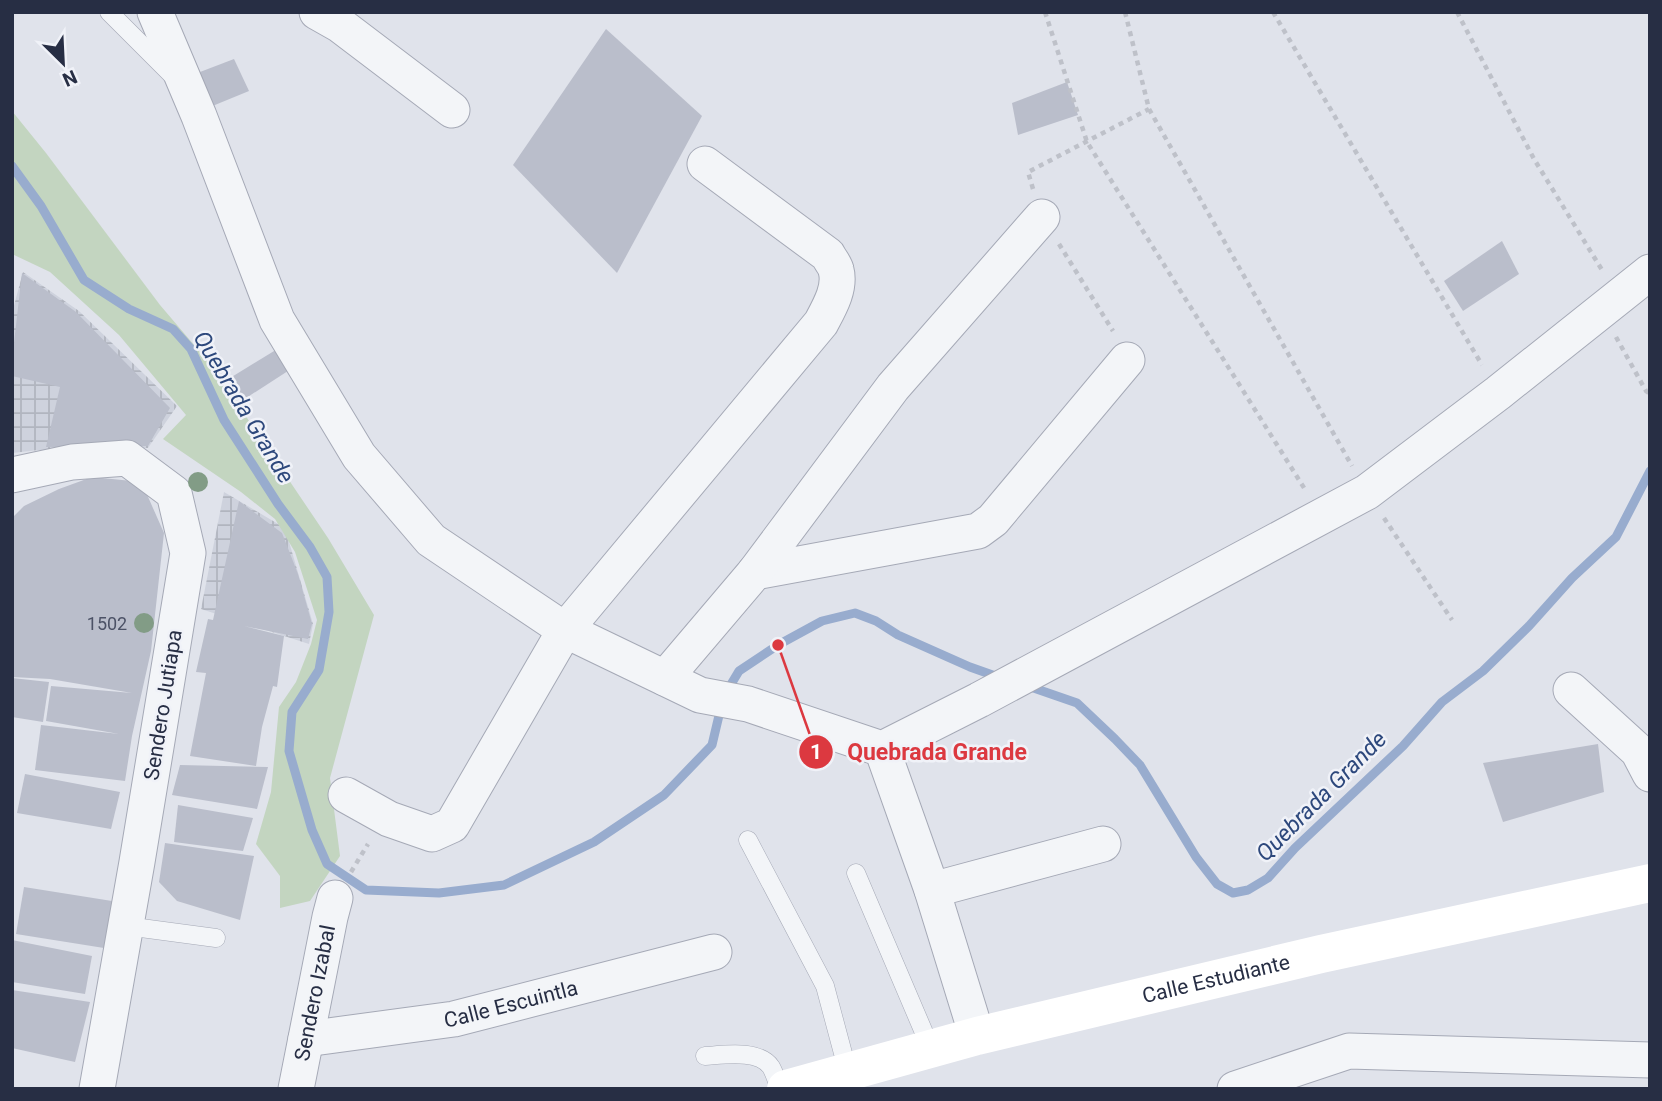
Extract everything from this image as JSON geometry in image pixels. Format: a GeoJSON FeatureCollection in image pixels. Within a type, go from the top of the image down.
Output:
{"type":"FeatureCollection","features":[{"type":"Feature","properties":{"kind":"street"},"geometry":{"type":"LineString","coordinates":[[155,12],[277,320],[359,456],[431,540],[565,630],[700,695],[748,704],[882,749],[979,700],[1367,492],[1498,393],[1650,272]]}},
{"type":"Feature","properties":{"kind":"street"},"geometry":{"type":"LineString","coordinates":[[317,12],[340,25],[452,110]]}},
{"type":"Feature","properties":{"kind":"street"},"geometry":{"type":"LineString","coordinates":[[346,795],[389,819],[432,834],[452,825],[565,630],[821,323],[836,288],[836,271],[828,255],[705,164]]}},
{"type":"Feature","properties":{"kind":"street"},"geometry":{"type":"LineString","coordinates":[[665,678],[755,572],[893,387],[1042,217]]}},
{"type":"Feature","properties":{"kind":"street"},"geometry":{"type":"LineString","coordinates":[[755,572],[978,531],[993,520],[1127,360]]}},
{"type":"Feature","properties":{"kind":"street","name":"Sendero Jutiapa"},"geometry":{"type":"LineString","coordinates":[[12,475],[72,462],[127,458],[174,493],[188,553],[97,1089]]}},
{"type":"Feature","properties":{"kind":"street"},"geometry":{"type":"LineString","coordinates":[[1571,690],[1638,751],[1650,774]]}},
{"type":"Feature","properties":{"kind":"street"},"geometry":{"type":"LineString","coordinates":[[882,749],[932,890],[978,1036]]}},
{"type":"Feature","properties":{"kind":"street"},"geometry":{"type":"LineString","coordinates":[[932,890],[1102,844]]}},
{"type":"Feature","properties":{"kind":"street","name":"Calle Estudiante"},"geometry":{"type":"LineString","coordinates":[[786,1089],[978,1036],[1321,954],[1650,883]]}},
{"type":"Feature","properties":{"kind":"street","name":"Sendero Izabal"},"geometry":{"type":"LineString","coordinates":[[296,1089],[335,898]]}},
{"type":"Feature","properties":{"kind":"street","name":"Calle Escuintla"},"geometry":{"type":"LineString","coordinates":[[306,1039],[454,1019],[714,952]]}},
{"type":"Feature","properties":{"kind":"street"},"geometry":{"type":"LineString","coordinates":[[1235,1089],[1349,1051],[1650,1060]]}},
{"type":"Feature","properties":{"kind":"lane"},"geometry":{"type":"LineString","coordinates":[[109,12],[188,90]]}},
{"type":"Feature","properties":{"kind":"lane"},"geometry":{"type":"LineString","coordinates":[[748,840],[825,986],[848,1072]]}},
{"type":"Feature","properties":{"kind":"lane"},"geometry":{"type":"LineString","coordinates":[[856,873],[931,1049]]}},
{"type":"Feature","properties":{"kind":"lane"},"geometry":{"type":"LineString","coordinates":[[126,926],[216,938]]}},
{"type":"Feature","properties":{"kind":"lane"},"geometry":{"type":"LineString","coordinates":[[705,1056],[745,1054],[763,1060],[770,1065],[780,1089]]}},
{"type":"Feature","properties":{"kind":"path"},"geometry":{"type":"LineString","coordinates":[[1045,12],[1087,142],[1321,516]]}},
{"type":"Feature","properties":{"kind":"path"},"geometry":{"type":"LineString","coordinates":[[1125,12],[1149,110],[1367,492],[1452,620]]}},
{"type":"Feature","properties":{"kind":"path"},"geometry":{"type":"LineString","coordinates":[[1273,12],[1498,393]]}},
{"type":"Feature","properties":{"kind":"path"},"geometry":{"type":"LineString","coordinates":[[1457,12],[1611,304],[1648,392]]}},
{"type":"Feature","properties":{"kind":"path"},"geometry":{"type":"LineString","coordinates":[[1127,360],[1123,347],[1042,217],[1028,172],[1149,110]]}},
{"type":"Feature","properties":{"kind":"path"},"geometry":{"type":"LineString","coordinates":[[335,898],[371,839]]}},
{"type":"Feature","properties":{"kind":"shaded area"},"geometry":{"type":"Polygon","coordinates":[[[23,272],[79,311],[177,406],[148,448],[12,453],[12,313],[23,272]]]}},
{"type":"Feature","properties":{"kind":"shaded area"},"geometry":{"type":"Polygon","coordinates":[[[224,492],[285,528],[313,624],[309,644],[201,609],[224,492]]]}},
{"type":"Feature","properties":{"kind":"green space"},"geometry":{"type":"Polygon","coordinates":[[[12,111],[160,305],[212,366],[328,538],[374,615],[330,778],[340,856],[310,901],[280,908],[280,876],[256,844],[271,792],[279,707],[296,682],[317,620],[295,552],[275,519],[241,492],[163,439],[186,415],[119,335],[50,272],[12,254],[12,111]]]}},
{"type":"Feature","properties":{"kind":"building"},"geometry":{"type":"Polygon","coordinates":[[[606,29],[702,116],[617,273],[513,165],[606,29]]]}},
{"type":"Feature","properties":{"kind":"building"},"geometry":{"type":"Polygon","coordinates":[[[234,59],[249,91],[210,107],[200,72],[234,59]]]}},
{"type":"Feature","properties":{"kind":"building"},"geometry":{"type":"Polygon","coordinates":[[[1067,82],[1078,115],[1018,135],[1012,103],[1067,82]]]}},
{"type":"Feature","properties":{"kind":"building"},"geometry":{"type":"Polygon","coordinates":[[[1502,241],[1519,274],[1463,311],[1444,281],[1502,241]]]}},
{"type":"Feature","properties":{"kind":"building"},"geometry":{"type":"Polygon","coordinates":[[[22,273],[76,312],[170,408],[148,446],[46,447],[60,387],[12,376],[22,273]]]}},
{"type":"Feature","properties":{"kind":"building"},"geometry":{"type":"Polygon","coordinates":[[[279,348],[291,369],[243,400],[230,378],[279,348]]]}},
{"type":"Feature","properties":{"kind":"building"},"geometry":{"type":"Polygon","coordinates":[[[92,477],[132,481],[145,490],[164,533],[151,651],[125,781],[35,770],[41,725],[119,734],[46,721],[51,686],[132,693],[50,679],[12,677],[12,518],[24,506],[92,477]]]}},
{"type":"Feature","properties":{"kind":"building"},"geometry":{"type":"Polygon","coordinates":[[[239,501],[282,533],[298,574],[312,624],[308,639],[244,626],[284,636],[277,687],[273,686],[262,727],[256,766],[190,756],[206,673],[196,672],[208,619],[213,620],[239,501]]]}},
{"type":"Feature","properties":{"kind":"building"},"geometry":{"type":"Polygon","coordinates":[[[12,678],[49,682],[43,722],[12,717],[12,678]]]}},
{"type":"Feature","properties":{"kind":"building"},"geometry":{"type":"Polygon","coordinates":[[[1598,744],[1604,792],[1503,822],[1483,763],[1598,744]]]}},
{"type":"Feature","properties":{"kind":"building"},"geometry":{"type":"Polygon","coordinates":[[[180,765],[268,767],[257,809],[172,795],[180,765]]]}},
{"type":"Feature","properties":{"kind":"building"},"geometry":{"type":"Polygon","coordinates":[[[25,774],[120,792],[111,829],[17,813],[25,774]]]}},
{"type":"Feature","properties":{"kind":"building"},"geometry":{"type":"Polygon","coordinates":[[[178,805],[253,818],[243,851],[174,842],[178,805]]]}},
{"type":"Feature","properties":{"kind":"building"},"geometry":{"type":"Polygon","coordinates":[[[165,843],[254,856],[240,920],[177,901],[159,882],[165,843]]]}},
{"type":"Feature","properties":{"kind":"building"},"geometry":{"type":"Polygon","coordinates":[[[24,887],[112,901],[104,948],[16,934],[24,887]]]}},
{"type":"Feature","properties":{"kind":"building"},"geometry":{"type":"Polygon","coordinates":[[[12,940],[92,956],[85,994],[12,982],[12,940]]]}},
{"type":"Feature","properties":{"kind":"building"},"geometry":{"type":"Polygon","coordinates":[[[12,990],[90,1002],[75,1062],[12,1048],[12,990]]]}},
{"type":"Feature","properties":{"kind":"waterway","name":"Quebrada Grande"},"geometry":{"type":"LineString","coordinates":[[12,166],[41,206],[84,280],[129,309],[173,329],[191,349],[224,420],[278,504],[310,547],[327,577],[329,612],[319,670],[292,712],[289,751],[312,830],[327,864],[366,890],[439,893],[504,885],[594,842],[664,795],[712,745],[721,707]]}},
{"type":"Feature","properties":{"kind":"waterway","name":"Quebrada Grande"},"geometry":{"type":"LineString","coordinates":[[1025,685],[1077,703],[1140,765],[1196,857],[1217,884],[1233,893],[1248,890],[1268,878],[1295,848],[1403,746],[1442,702],[1483,671],[1529,626],[1572,578],[1616,537],[1650,471]]}},
{"type":"Feature","properties":{"kind":"waterway","name":"Quebrada Grande"},"geometry":{"type":"LineString","coordinates":[[727,691],[739,671],[778,645],[822,621],[855,613],[876,621],[898,635],[1001,678]]}},
{"type":"Feature","properties":{"kind":"place","name":"Quebrada Grande"},"geometry":{"type":"Point","coordinates":[778,645]}}]}
